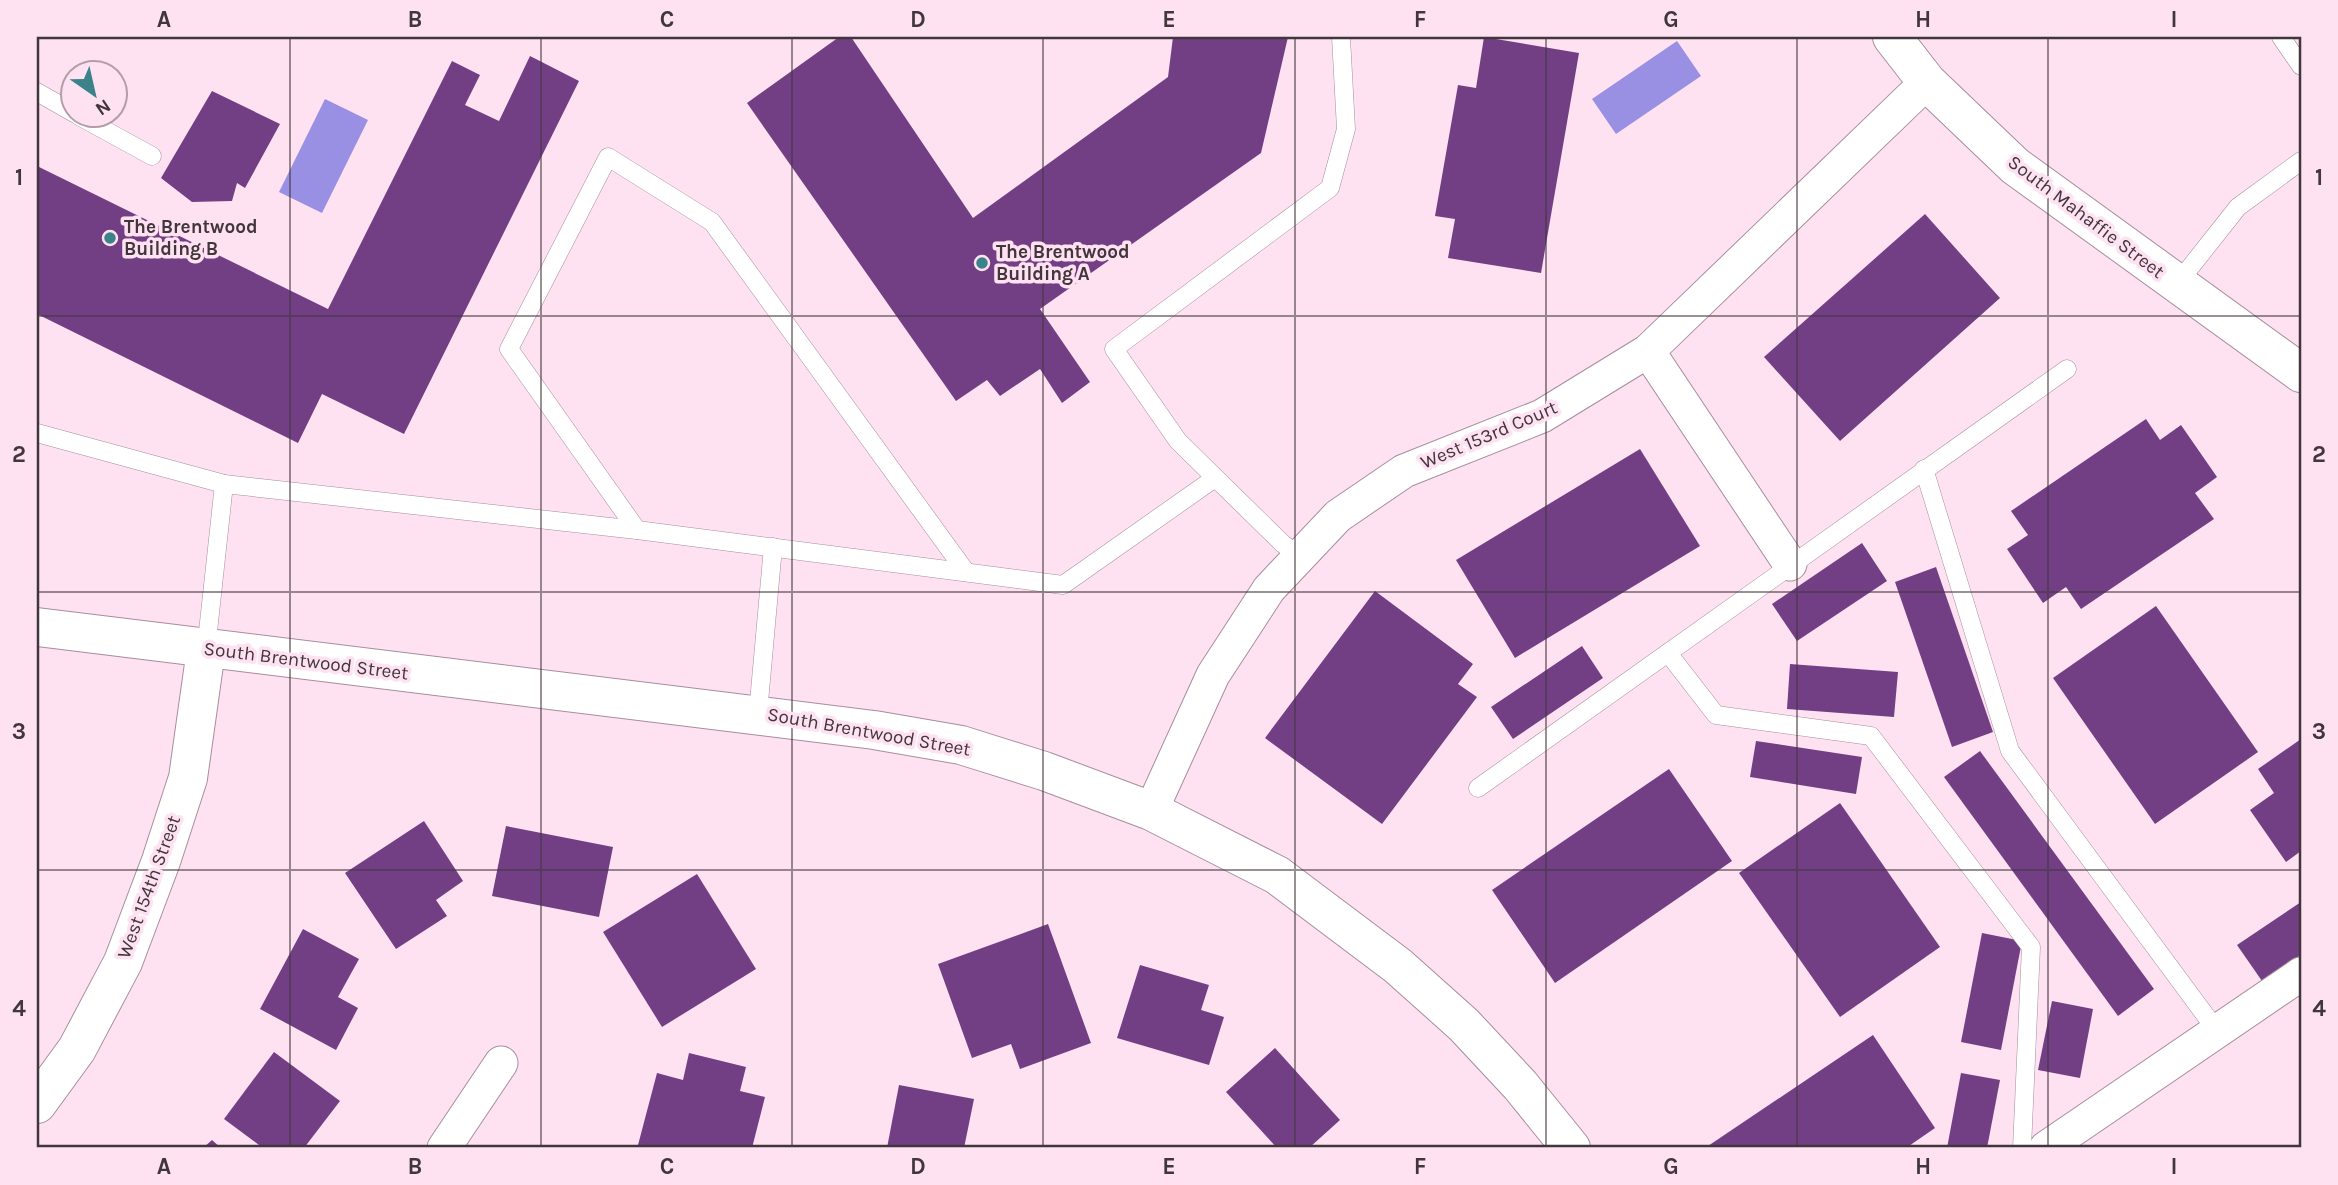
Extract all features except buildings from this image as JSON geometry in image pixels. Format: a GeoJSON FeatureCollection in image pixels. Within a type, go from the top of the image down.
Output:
{"type":"FeatureCollection","features":[{"type":"Feature","properties":{"kind":"street","name":"South Mahaffie Street"},"geometry":{"type":"LineString","coordinates":[[1892,37],[1927,82],[2015,166],[2301,373]]}},
{"type":"Feature","properties":{"kind":"street","name":"West 153rd Court"},"geometry":{"type":"LineString","coordinates":[[1151,811],[1213,676],[1269,589],[1338,516],[1404,471],[1542,416],[1648,351],[1927,82]]}},
{"type":"Feature","properties":{"kind":"street"},"geometry":{"type":"LineString","coordinates":[[1648,351],[1790,564]]}},
{"type":"Feature","properties":{"kind":"street","name":"South Brentwood Street"},"geometry":{"type":"LineString","coordinates":[[37,627],[206,650],[758,713],[961,745],[1151,811],[1277,875],[1398,966],[1464,1025],[1520,1084],[1571,1148]]}},
{"type":"Feature","properties":{"kind":"street","name":"West 154th Street"},"geometry":{"type":"LineString","coordinates":[[37,1104],[77,1049],[122,962],[161,861],[188,778],[206,650]]}},
{"type":"Feature","properties":{"kind":"street"},"geometry":{"type":"LineString","coordinates":[[2046,1148],[2301,974]]}},
{"type":"Feature","properties":{"kind":"street"},"geometry":{"type":"LineString","coordinates":[[444,1148],[501,1063]]}},
{"type":"Feature","properties":{"kind":"lane"},"geometry":{"type":"LineString","coordinates":[[1300,556],[1283,544],[1178,441],[1114,349],[1330,188],[1346,129],[1342,37]]}},
{"type":"Feature","properties":{"kind":"lane"},"geometry":{"type":"LineString","coordinates":[[2281,37],[2301,66]]}},
{"type":"Feature","properties":{"kind":"lane"},"geometry":{"type":"LineString","coordinates":[[37,92],[60,105]]}},
{"type":"Feature","properties":{"kind":"lane"},"geometry":{"type":"LineString","coordinates":[[105,130],[152,156]]}},
{"type":"Feature","properties":{"kind":"lane"},"geometry":{"type":"LineString","coordinates":[[637,530],[509,349],[608,157],[712,222],[966,572]]}},
{"type":"Feature","properties":{"kind":"lane"},"geometry":{"type":"LineString","coordinates":[[2177,284],[2238,207],[2301,162]]}},
{"type":"Feature","properties":{"kind":"lane"},"geometry":{"type":"LineString","coordinates":[[1478,788],[2067,369]]}},
{"type":"Feature","properties":{"kind":"lane"},"geometry":{"type":"LineString","coordinates":[[37,433],[224,484],[637,530],[1063,585],[1215,478]]}},
{"type":"Feature","properties":{"kind":"lane"},"geometry":{"type":"LineString","coordinates":[[1924,469],[2010,751],[2217,1031]]}},
{"type":"Feature","properties":{"kind":"lane"},"geometry":{"type":"LineString","coordinates":[[206,650],[224,484]]}},
{"type":"Feature","properties":{"kind":"lane"},"geometry":{"type":"LineString","coordinates":[[758,713],[773,547]]}},
{"type":"Feature","properties":{"kind":"lane"},"geometry":{"type":"LineString","coordinates":[[1668,653],[1716,715],[1871,736],[2031,947],[2022,1148]]}},
{"type":"Feature","properties":{"kind":"shaded area"},"geometry":{"type":"Polygon","coordinates":[[[1677,41],[1701,76],[1616,134],[1592,99],[1677,41]]]}},
{"type":"Feature","properties":{"kind":"shaded area"},"geometry":{"type":"Polygon","coordinates":[[[325,99],[368,120],[322,213],[279,192],[325,99]]]}},
{"type":"Feature","properties":{"kind":"place","name":"The Brentwood Building B"},"geometry":{"type":"Point","coordinates":[110,238]}},
{"type":"Feature","properties":{"kind":"place","name":"The Brentwood Building A"},"geometry":{"type":"Point","coordinates":[982,263]}}]}
